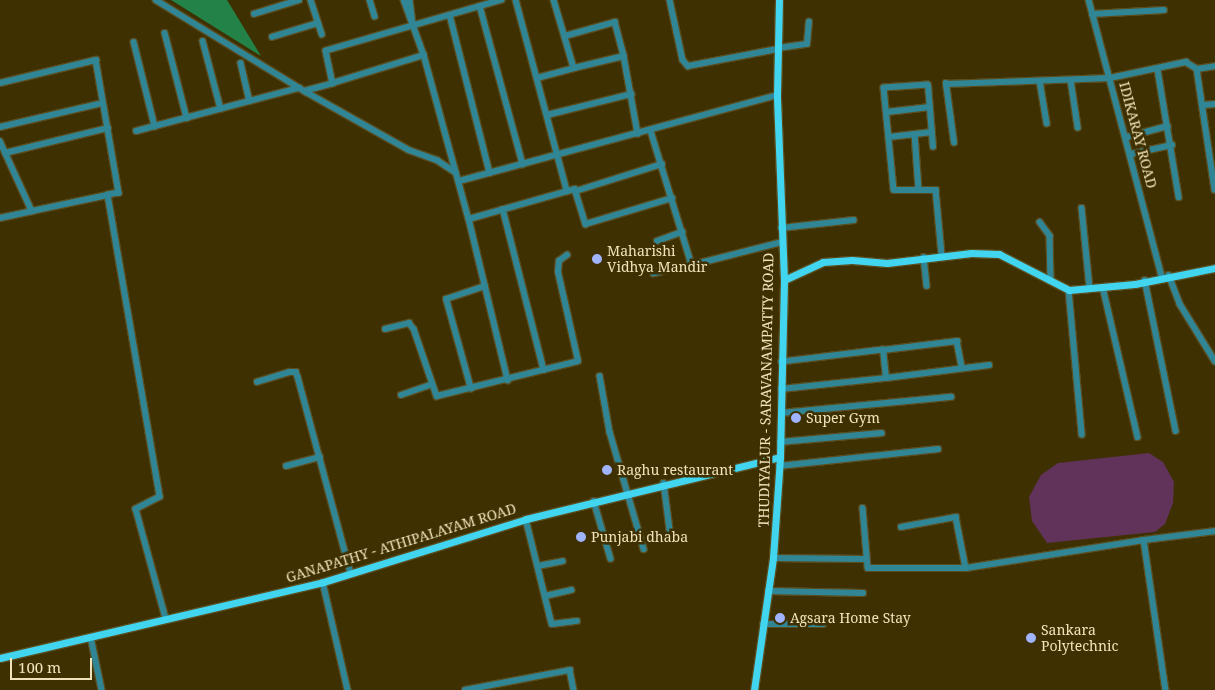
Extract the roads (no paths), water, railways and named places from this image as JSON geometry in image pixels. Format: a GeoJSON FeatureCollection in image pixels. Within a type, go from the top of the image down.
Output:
{"type":"FeatureCollection","features":[{"type":"Feature","properties":{"kind":"main road","name":"THUDIYALUR - SARAVANAMPATTY ROAD"},"geometry":{"type":"LineString","coordinates":[[754,690],[773,558],[780,457],[784,280],[777,94],[779,0]]}},
{"type":"Feature","properties":{"kind":"main road"},"geometry":{"type":"LineString","coordinates":[[784,280],[823,262],[852,260],[886,263],[942,255],[999,254],[1069,290],[1103,287],[1215,268]]}},
{"type":"Feature","properties":{"kind":"main road","name":"GANAPATHY - ATHIPALAYAM ROAD"},"geometry":{"type":"LineString","coordinates":[[0,658],[324,582],[526,518],[780,457]]}},
{"type":"Feature","properties":{"kind":"street"},"geometry":{"type":"LineString","coordinates":[[156,0],[302,90],[409,150],[436,160],[456,172]]}},
{"type":"Feature","properties":{"kind":"street"},"geometry":{"type":"LineString","coordinates":[[254,14],[280,3],[299,0]]}},
{"type":"Feature","properties":{"kind":"street"},"geometry":{"type":"LineString","coordinates":[[311,0],[322,34]]}},
{"type":"Feature","properties":{"kind":"street"},"geometry":{"type":"LineString","coordinates":[[370,0],[375,16]]}},
{"type":"Feature","properties":{"kind":"street"},"geometry":{"type":"LineString","coordinates":[[404,0],[424,55],[459,181],[508,380]]}},
{"type":"Feature","properties":{"kind":"street"},"geometry":{"type":"LineString","coordinates":[[410,0],[413,26]]}},
{"type":"Feature","properties":{"kind":"street"},"geometry":{"type":"LineString","coordinates":[[334,83],[326,51],[502,0]]}},
{"type":"Feature","properties":{"kind":"street"},"geometry":{"type":"LineString","coordinates":[[516,0],[567,191]]}},
{"type":"Feature","properties":{"kind":"street"},"geometry":{"type":"LineString","coordinates":[[554,0],[574,68]]}},
{"type":"Feature","properties":{"kind":"street"},"geometry":{"type":"LineString","coordinates":[[670,0],[683,60],[688,66],[807,44],[809,22]]}},
{"type":"Feature","properties":{"kind":"street","name":"IDIKARAY ROAD"},"geometry":{"type":"LineString","coordinates":[[1089,0],[1166,276],[1180,304],[1215,360]]}},
{"type":"Feature","properties":{"kind":"street"},"geometry":{"type":"LineString","coordinates":[[480,6],[523,164]]}},
{"type":"Feature","properties":{"kind":"street"},"geometry":{"type":"LineString","coordinates":[[1092,14],[1164,10]]}},
{"type":"Feature","properties":{"kind":"street"},"geometry":{"type":"LineString","coordinates":[[450,15],[490,173]]}},
{"type":"Feature","properties":{"kind":"street"},"geometry":{"type":"LineString","coordinates":[[272,37],[318,22]]}},
{"type":"Feature","properties":{"kind":"street"},"geometry":{"type":"LineString","coordinates":[[564,36],[615,22],[624,56],[638,134]]}},
{"type":"Feature","properties":{"kind":"street"},"geometry":{"type":"LineString","coordinates":[[165,33],[187,118]]}},
{"type":"Feature","properties":{"kind":"street"},"geometry":{"type":"LineString","coordinates":[[203,41],[221,109]]}},
{"type":"Feature","properties":{"kind":"street"},"geometry":{"type":"LineString","coordinates":[[134,42],[156,126]]}},
{"type":"Feature","properties":{"kind":"street"},"geometry":{"type":"LineString","coordinates":[[136,131],[250,101],[334,83],[424,55]]}},
{"type":"Feature","properties":{"kind":"street"},"geometry":{"type":"LineString","coordinates":[[537,78],[624,56]]}},
{"type":"Feature","properties":{"kind":"street"},"geometry":{"type":"LineString","coordinates":[[0,83],[96,60],[119,193],[0,218]]}},
{"type":"Feature","properties":{"kind":"street"},"geometry":{"type":"LineString","coordinates":[[954,143],[946,84],[1110,78],[1158,70],[1186,62],[1197,69],[1215,66]]}},
{"type":"Feature","properties":{"kind":"street"},"geometry":{"type":"LineString","coordinates":[[240,63],[250,101]]}},
{"type":"Feature","properties":{"kind":"street"},"geometry":{"type":"LineString","coordinates":[[1197,69],[1212,143],[1215,190]]}},
{"type":"Feature","properties":{"kind":"street"},"geometry":{"type":"LineString","coordinates":[[1158,70],[1179,197]]}},
{"type":"Feature","properties":{"kind":"street"},"geometry":{"type":"LineString","coordinates":[[1072,80],[1078,127]]}},
{"type":"Feature","properties":{"kind":"street"},"geometry":{"type":"LineString","coordinates":[[1040,81],[1047,123]]}},
{"type":"Feature","properties":{"kind":"street"},"geometry":{"type":"LineString","coordinates":[[933,147],[928,85],[884,88],[895,192],[936,190],[942,255]]}},
{"type":"Feature","properties":{"kind":"street"},"geometry":{"type":"LineString","coordinates":[[547,115],[631,94]]}},
{"type":"Feature","properties":{"kind":"street"},"geometry":{"type":"LineString","coordinates":[[459,181],[652,131],[777,94]]}},
{"type":"Feature","properties":{"kind":"street"},"geometry":{"type":"LineString","coordinates":[[0,127],[98,104]]}},
{"type":"Feature","properties":{"kind":"street"},"geometry":{"type":"LineString","coordinates":[[1204,105],[1215,104]]}},
{"type":"Feature","properties":{"kind":"street"},"geometry":{"type":"LineString","coordinates":[[887,112],[930,107]]}},
{"type":"Feature","properties":{"kind":"street"},"geometry":{"type":"LineString","coordinates":[[1127,137],[1168,126]]}},
{"type":"Feature","properties":{"kind":"street"},"geometry":{"type":"LineString","coordinates":[[5,153],[108,128]]}},
{"type":"Feature","properties":{"kind":"street"},"geometry":{"type":"LineString","coordinates":[[652,131],[692,265]]}},
{"type":"Feature","properties":{"kind":"street"},"geometry":{"type":"LineString","coordinates":[[889,137],[932,132]]}},
{"type":"Feature","properties":{"kind":"street"},"geometry":{"type":"LineString","coordinates":[[915,134],[919,190]]}},
{"type":"Feature","properties":{"kind":"street"},"geometry":{"type":"LineString","coordinates":[[0,142],[32,211]]}},
{"type":"Feature","properties":{"kind":"street"},"geometry":{"type":"LineString","coordinates":[[1131,154],[1172,146]]}},
{"type":"Feature","properties":{"kind":"street"},"geometry":{"type":"LineString","coordinates":[[469,218],[567,191],[576,191],[662,164]]}},
{"type":"Feature","properties":{"kind":"street"},"geometry":{"type":"LineString","coordinates":[[576,191],[586,224],[672,198]]}},
{"type":"Feature","properties":{"kind":"street"},"geometry":{"type":"LineString","coordinates":[[108,195],[160,497],[136,508],[166,619]]}},
{"type":"Feature","properties":{"kind":"street"},"geometry":{"type":"LineString","coordinates":[[1082,208],[1090,288]]}},
{"type":"Feature","properties":{"kind":"street"},"geometry":{"type":"LineString","coordinates":[[503,209],[544,370]]}},
{"type":"Feature","properties":{"kind":"street"},"geometry":{"type":"LineString","coordinates":[[781,228],[854,220]]}},
{"type":"Feature","properties":{"kind":"street"},"geometry":{"type":"LineString","coordinates":[[1040,222],[1050,236],[1051,281]]}},
{"type":"Feature","properties":{"kind":"street"},"geometry":{"type":"LineString","coordinates":[[657,241],[682,232]]}},
{"type":"Feature","properties":{"kind":"street"},"geometry":{"type":"LineString","coordinates":[[654,274],[782,242]]}},
{"type":"Feature","properties":{"kind":"street"},"geometry":{"type":"LineString","coordinates":[[385,329],[409,323],[414,328],[430,385],[437,396],[508,380],[578,360],[558,272],[559,261],[567,255]]}},
{"type":"Feature","properties":{"kind":"street"},"geometry":{"type":"LineString","coordinates":[[924,257],[927,286]]}},
{"type":"Feature","properties":{"kind":"street"},"geometry":{"type":"LineString","coordinates":[[1145,280],[1176,431]]}},
{"type":"Feature","properties":{"kind":"street"},"geometry":{"type":"LineString","coordinates":[[471,389],[446,299],[485,286]]}},
{"type":"Feature","properties":{"kind":"street"},"geometry":{"type":"LineString","coordinates":[[1103,287],[1138,437]]}},
{"type":"Feature","properties":{"kind":"street"},"geometry":{"type":"LineString","coordinates":[[1069,290],[1082,434]]}},
{"type":"Feature","properties":{"kind":"street"},"geometry":{"type":"LineString","coordinates":[[782,362],[957,341],[962,367]]}},
{"type":"Feature","properties":{"kind":"street"},"geometry":{"type":"LineString","coordinates":[[883,350],[886,378]]}},
{"type":"Feature","properties":{"kind":"street"},"geometry":{"type":"LineString","coordinates":[[781,390],[989,365]]}},
{"type":"Feature","properties":{"kind":"street"},"geometry":{"type":"LineString","coordinates":[[257,382],[296,372],[351,573]]}},
{"type":"Feature","properties":{"kind":"street"},"geometry":{"type":"LineString","coordinates":[[600,376],[610,432],[626,493],[644,549]]}},
{"type":"Feature","properties":{"kind":"street"},"geometry":{"type":"LineString","coordinates":[[401,395],[430,385]]}},
{"type":"Feature","properties":{"kind":"street"},"geometry":{"type":"LineString","coordinates":[[781,413],[951,397]]}},
{"type":"Feature","properties":{"kind":"street"},"geometry":{"type":"LineString","coordinates":[[780,442],[882,433]]}},
{"type":"Feature","properties":{"kind":"street"},"geometry":{"type":"LineString","coordinates":[[779,466],[938,449]]}},
{"type":"Feature","properties":{"kind":"street"},"geometry":{"type":"LineString","coordinates":[[286,466],[320,457]]}},
{"type":"Feature","properties":{"kind":"street"},"geometry":{"type":"LineString","coordinates":[[664,484],[670,530]]}},
{"type":"Feature","properties":{"kind":"street"},"geometry":{"type":"LineString","coordinates":[[594,501],[611,559]]}},
{"type":"Feature","properties":{"kind":"street"},"geometry":{"type":"LineString","coordinates":[[863,508],[865,559],[868,568],[966,568],[1144,540],[1215,531]]}},
{"type":"Feature","properties":{"kind":"street"},"geometry":{"type":"LineString","coordinates":[[901,527],[956,517],[966,568]]}},
{"type":"Feature","properties":{"kind":"street"},"geometry":{"type":"LineString","coordinates":[[526,518],[552,624],[577,621]]}},
{"type":"Feature","properties":{"kind":"street"},"geometry":{"type":"LineString","coordinates":[[1144,540],[1166,690]]}},
{"type":"Feature","properties":{"kind":"street"},"geometry":{"type":"LineString","coordinates":[[773,558],[865,559]]}},
{"type":"Feature","properties":{"kind":"street"},"geometry":{"type":"LineString","coordinates":[[538,566],[563,561]]}},
{"type":"Feature","properties":{"kind":"street"},"geometry":{"type":"LineString","coordinates":[[324,582],[348,690]]}},
{"type":"Feature","properties":{"kind":"street"},"geometry":{"type":"LineString","coordinates":[[545,596],[570,590]]}},
{"type":"Feature","properties":{"kind":"street"},"geometry":{"type":"LineString","coordinates":[[768,591],[863,593]]}},
{"type":"Feature","properties":{"kind":"street"},"geometry":{"type":"LineString","coordinates":[[764,624],[824,624]]}},
{"type":"Feature","properties":{"kind":"street"},"geometry":{"type":"LineString","coordinates":[[91,637],[102,690]]}},
{"type":"Feature","properties":{"kind":"street"},"geometry":{"type":"LineString","coordinates":[[465,690],[570,670],[574,690]]}},
{"type":"Feature","properties":{"kind":"place","name":"Maharishi Vidhya Mandir"},"geometry":{"type":"Point","coordinates":[597,259]}},
{"type":"Feature","properties":{"kind":"place","name":"Super Gym"},"geometry":{"type":"Point","coordinates":[796,418]}},
{"type":"Feature","properties":{"kind":"place","name":"Raghu restaurant"},"geometry":{"type":"Point","coordinates":[607,470]}},
{"type":"Feature","properties":{"kind":"place","name":"Punjabi dhaba"},"geometry":{"type":"Point","coordinates":[581,537]}},
{"type":"Feature","properties":{"kind":"place","name":"Agsara Home Stay"},"geometry":{"type":"Point","coordinates":[780,618]}},
{"type":"Feature","properties":{"kind":"place","name":"Sankara Polytechnic"},"geometry":{"type":"Point","coordinates":[1031,638]}}]}
